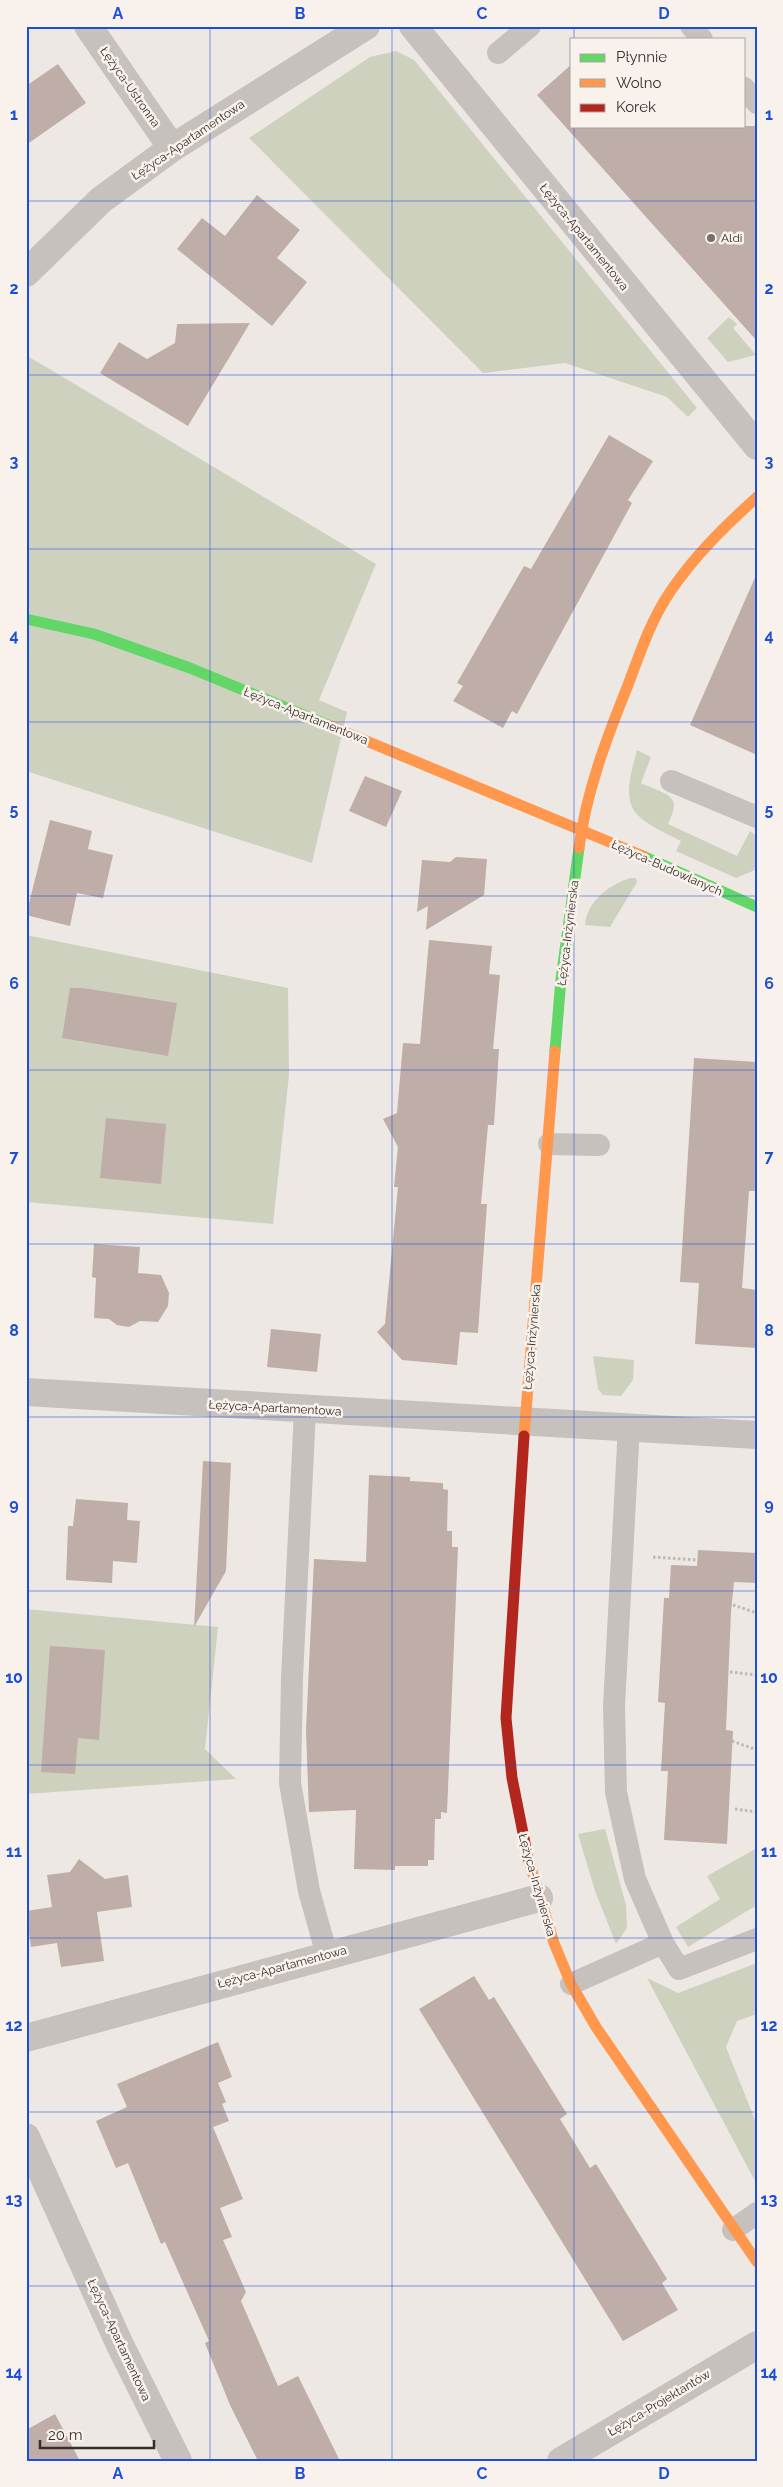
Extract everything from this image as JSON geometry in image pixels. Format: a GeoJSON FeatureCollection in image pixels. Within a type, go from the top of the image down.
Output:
{"type":"FeatureCollection","features":[{"type":"Feature","properties":{"kind":"street","name":"Łężyca-Ustronna"},"geometry":{"type":"LineString","coordinates":[[88,26],[172,148]]}},
{"type":"Feature","properties":{"kind":"street","name":"Łężyca-Apartamentowa"},"geometry":{"type":"LineString","coordinates":[[26,273],[100,200],[172,148],[366,26]]}},
{"type":"Feature","properties":{"kind":"street","name":"Łężyca-Apartamentowa"},"geometry":{"type":"LineString","coordinates":[[413,26],[757,446]]}},
{"type":"Feature","properties":{"kind":"street","name":"Łężyca-Inżynierska"},"geometry":{"type":"LineString","coordinates":[[757,496],[710,540],[670,592],[649,629],[607,738],[581,829],[562,979],[525,1420],[506,1718],[512,1778],[524,1846],[539,1898],[571,1984],[596,2027],[733,2230],[757,2262]]}},
{"type":"Feature","properties":{"kind":"street","name":"Łężyca-Apartamentowa"},"geometry":{"type":"LineString","coordinates":[[26,619],[94,634],[190,668],[581,829]]}},
{"type":"Feature","properties":{"kind":"street","name":"Łężyca-Budowlanych"},"geometry":{"type":"LineString","coordinates":[[581,829],[756,905]]}},
{"type":"Feature","properties":{"kind":"street","name":"Łężyca-Apartamentowa"},"geometry":{"type":"LineString","coordinates":[[26,1392],[305,1410],[525,1420]]}},
{"type":"Feature","properties":{"kind":"street"},"geometry":{"type":"LineString","coordinates":[[525,1420],[757,1435]]}},
{"type":"Feature","properties":{"kind":"street","name":"Łężyca-Apartamentowa"},"geometry":{"type":"LineString","coordinates":[[26,2038],[539,1898]]}},
{"type":"Feature","properties":{"kind":"street","name":"Łężyca-Apartamentowa"},"geometry":{"type":"LineString","coordinates":[[26,2137],[120,2345],[178,2461]]}},
{"type":"Feature","properties":{"kind":"street","name":"Łężyca-Projektantów"},"geometry":{"type":"LineString","coordinates":[[561,2461],[757,2345]]}},
{"type":"Feature","properties":{"kind":"lane"},"geometry":{"type":"LineString","coordinates":[[498,53],[530,26]]}},
{"type":"Feature","properties":{"kind":"lane"},"geometry":{"type":"LineString","coordinates":[[691,26],[701,38]]}},
{"type":"Feature","properties":{"kind":"lane"},"geometry":{"type":"LineString","coordinates":[[746,90],[757,103]]}},
{"type":"Feature","properties":{"kind":"lane"},"geometry":{"type":"LineString","coordinates":[[671,781],[757,817]]}},
{"type":"Feature","properties":{"kind":"lane"},"geometry":{"type":"LineString","coordinates":[[549,1144],[599,1145]]}},
{"type":"Feature","properties":{"kind":"lane"},"geometry":{"type":"LineString","coordinates":[[305,1410],[292,1678],[290,1784],[309,1891],[327,1955]]}},
{"type":"Feature","properties":{"kind":"lane"},"geometry":{"type":"LineString","coordinates":[[629,1426],[614,1706],[616,1792],[635,1878],[663,1943],[679,1969],[757,1939]]}},
{"type":"Feature","properties":{"kind":"lane"},"geometry":{"type":"LineString","coordinates":[[571,1984],[663,1943]]}},
{"type":"Feature","properties":{"kind":"lane"},"geometry":{"type":"LineString","coordinates":[[733,2230],[757,2213]]}},
{"type":"Feature","properties":{"kind":"path"},"geometry":{"type":"LineString","coordinates":[[622,1555],[698,1560]]}},
{"type":"Feature","properties":{"kind":"path"},"geometry":{"type":"LineString","coordinates":[[733,1606],[757,1613]]}},
{"type":"Feature","properties":{"kind":"path"},"geometry":{"type":"LineString","coordinates":[[730,1672],[757,1675]]}},
{"type":"Feature","properties":{"kind":"path"},"geometry":{"type":"LineString","coordinates":[[732,1741],[757,1750]]}},
{"type":"Feature","properties":{"kind":"path"},"geometry":{"type":"LineString","coordinates":[[736,1809],[757,1812]]}},
{"type":"Feature","properties":{"kind":"green space"},"geometry":{"type":"Polygon","coordinates":[[[396,51],[414,60],[697,408],[688,417],[667,397],[565,363],[483,373],[249,138],[370,57],[396,51]]]}},
{"type":"Feature","properties":{"kind":"green space"},"geometry":{"type":"Polygon","coordinates":[[[729,317],[737,324],[733,328],[756,355],[728,362],[707,338],[729,317]]]}},
{"type":"Feature","properties":{"kind":"green space"},"geometry":{"type":"Polygon","coordinates":[[[26,355],[376,564],[319,700],[347,712],[312,863],[26,771],[26,355]]]}},
{"type":"Feature","properties":{"kind":"green space"},"geometry":{"type":"Polygon","coordinates":[[[637,750],[651,757],[641,783],[661,791],[673,801],[673,810],[668,824],[737,856],[750,831],[757,836],[755,870],[736,878],[676,851],[681,841],[639,817],[629,798],[629,786],[637,750]]]}},
{"type":"Feature","properties":{"kind":"green space"},"geometry":{"type":"Polygon","coordinates":[[[630,878],[636,878],[637,882],[610,927],[585,925],[590,909],[600,895],[614,885],[630,878]]]}},
{"type":"Feature","properties":{"kind":"green space"},"geometry":{"type":"Polygon","coordinates":[[[26,935],[288,988],[289,1075],[273,1224],[26,1202],[26,935]]]}},
{"type":"Feature","properties":{"kind":"green space"},"geometry":{"type":"Polygon","coordinates":[[[593,1356],[634,1360],[633,1380],[621,1396],[603,1395],[598,1389],[593,1356]]]}},
{"type":"Feature","properties":{"kind":"green space"},"geometry":{"type":"Polygon","coordinates":[[[26,1609],[218,1627],[205,1749],[236,1779],[26,1794],[26,1609]]]}},
{"type":"Feature","properties":{"kind":"green space"},"geometry":{"type":"Polygon","coordinates":[[[605,1829],[626,1905],[627,1928],[616,1944],[595,1891],[578,1834],[605,1829]]]}},
{"type":"Feature","properties":{"kind":"green space"},"geometry":{"type":"Polygon","coordinates":[[[757,1848],[757,1905],[688,1947],[676,1927],[720,1899],[707,1876],[757,1848]]]}},
{"type":"Feature","properties":{"kind":"green space"},"geometry":{"type":"Polygon","coordinates":[[[757,1963],[757,2014],[737,2021],[726,2047],[757,2125],[756,2183],[647,1978],[678,1993],[757,1963]]]}},
{"type":"Feature","properties":{"kind":"building"},"geometry":{"type":"Polygon","coordinates":[[[58,64],[86,103],[26,145],[26,86],[58,64]]]}},
{"type":"Feature","properties":{"kind":"building","name":"Aldi"},"geometry":{"type":"Polygon","coordinates":[[[570,66],[570,128],[746,128],[746,126],[757,126],[757,341],[537,95],[570,66]]]}},
{"type":"Feature","properties":{"kind":"building"},"geometry":{"type":"Polygon","coordinates":[[[257,195],[300,230],[277,258],[307,282],[272,326],[177,249],[202,218],[225,236],[257,195]]]}},
{"type":"Feature","properties":{"kind":"building"},"geometry":{"type":"Polygon","coordinates":[[[250,323],[188,426],[100,373],[119,342],[147,359],[175,343],[177,324],[250,323]]]}},
{"type":"Feature","properties":{"kind":"building"},"geometry":{"type":"Polygon","coordinates":[[[609,435],[653,461],[628,500],[632,503],[517,714],[512,711],[503,728],[453,701],[463,686],[457,683],[524,566],[531,569],[609,435]]]}},
{"type":"Feature","properties":{"kind":"building"},"geometry":{"type":"Polygon","coordinates":[[[757,573],[757,755],[690,725],[757,573]]]}},
{"type":"Feature","properties":{"kind":"building"},"geometry":{"type":"Polygon","coordinates":[[[365,776],[402,791],[386,827],[349,811],[365,776]]]}},
{"type":"Feature","properties":{"kind":"building"},"geometry":{"type":"Polygon","coordinates":[[[50,820],[92,831],[88,849],[113,855],[103,898],[77,893],[70,926],[26,915],[50,820]]]}},
{"type":"Feature","properties":{"kind":"building"},"geometry":{"type":"Polygon","coordinates":[[[456,857],[487,859],[484,895],[426,930],[428,906],[417,912],[422,860],[450,862],[456,857]]]}},
{"type":"Feature","properties":{"kind":"building"},"geometry":{"type":"Polygon","coordinates":[[[429,940],[492,946],[489,974],[500,975],[493,1049],[499,1049],[494,1125],[488,1125],[481,1204],[487,1204],[478,1333],[460,1332],[457,1365],[402,1360],[377,1332],[385,1324],[398,1187],[394,1187],[398,1147],[383,1119],[397,1113],[403,1043],[420,1044],[429,940]]]}},
{"type":"Feature","properties":{"kind":"building"},"geometry":{"type":"Polygon","coordinates":[[[70,988],[83,988],[177,1003],[168,1056],[62,1038],[70,988]]]}},
{"type":"Feature","properties":{"kind":"building"},"geometry":{"type":"Polygon","coordinates":[[[694,1058],[757,1062],[757,1191],[749,1191],[742,1288],[757,1290],[757,1348],[695,1344],[699,1283],[680,1282],[694,1058]]]}},
{"type":"Feature","properties":{"kind":"building"},"geometry":{"type":"Polygon","coordinates":[[[106,1118],[166,1124],[161,1184],[100,1178],[106,1118]]]}},
{"type":"Feature","properties":{"kind":"building"},"geometry":{"type":"Polygon","coordinates":[[[94,1244],[140,1247],[138,1273],[161,1275],[169,1293],[168,1306],[158,1322],[140,1321],[129,1327],[117,1325],[109,1319],[94,1318],[96,1278],[92,1277],[94,1244]]]}},
{"type":"Feature","properties":{"kind":"building"},"geometry":{"type":"Polygon","coordinates":[[[271,1329],[321,1334],[317,1372],[267,1367],[271,1329]]]}},
{"type":"Feature","properties":{"kind":"building"},"geometry":{"type":"Polygon","coordinates":[[[203,1461],[231,1463],[226,1571],[194,1627],[203,1461]]]}},
{"type":"Feature","properties":{"kind":"building"},"geometry":{"type":"Polygon","coordinates":[[[369,1475],[410,1477],[410,1481],[443,1483],[443,1489],[448,1490],[447,1531],[452,1531],[452,1547],[458,1547],[447,1813],[441,1812],[441,1819],[435,1819],[434,1860],[428,1860],[428,1866],[395,1866],[395,1870],[354,1869],[356,1810],[309,1812],[306,1730],[314,1559],[366,1562],[369,1475]]]}},
{"type":"Feature","properties":{"kind":"building"},"geometry":{"type":"Polygon","coordinates":[[[76,1499],[128,1503],[127,1520],[140,1521],[137,1563],[113,1561],[112,1583],[66,1580],[68,1526],[73,1526],[76,1499]]]}},
{"type":"Feature","properties":{"kind":"building"},"geometry":{"type":"Polygon","coordinates":[[[698,1550],[757,1553],[757,1583],[734,1582],[726,1730],[733,1731],[727,1844],[664,1840],[668,1771],[661,1771],[665,1703],[658,1702],[664,1598],[669,1598],[671,1565],[697,1566],[698,1550]]]}},
{"type":"Feature","properties":{"kind":"building"},"geometry":{"type":"Polygon","coordinates":[[[50,1646],[105,1650],[99,1740],[78,1738],[75,1774],[41,1772],[50,1646]]]}},
{"type":"Feature","properties":{"kind":"building"},"geometry":{"type":"Polygon","coordinates":[[[79,1859],[105,1879],[128,1875],[132,1907],[97,1912],[104,1961],[61,1967],[57,1943],[31,1947],[26,1911],[52,1907],[47,1875],[70,1872],[79,1859]]]}},
{"type":"Feature","properties":{"kind":"building"},"geometry":{"type":"Polygon","coordinates":[[[474,1976],[489,2000],[494,1997],[567,2114],[560,2119],[590,2168],[596,2164],[667,2279],[662,2283],[678,2310],[623,2341],[419,2009],[474,1976]]]}},
{"type":"Feature","properties":{"kind":"building"},"geometry":{"type":"Polygon","coordinates":[[[218,2042],[232,2077],[218,2083],[226,2102],[222,2104],[229,2121],[213,2127],[243,2199],[220,2208],[232,2237],[223,2240],[246,2292],[241,2301],[278,2386],[298,2376],[340,2461],[258,2461],[230,2405],[205,2343],[209,2341],[165,2242],[161,2244],[128,2163],[116,2168],[96,2121],[127,2107],[117,2084],[218,2042]]]}},
{"type":"Feature","properties":{"kind":"building"},"geometry":{"type":"Polygon","coordinates":[[[55,2414],[80,2461],[26,2461],[26,2430],[55,2414]]]}},
{"type":"Feature","properties":{"kind":"traffic: fast"},"geometry":{"type":"LineString","coordinates":[[26,619],[94,634],[190,668],[328,725]]}},
{"type":"Feature","properties":{"kind":"traffic: fast"},"geometry":{"type":"LineString","coordinates":[[555,1051],[561,979],[579,848]]}},
{"type":"Feature","properties":{"kind":"traffic: fast"},"geometry":{"type":"LineString","coordinates":[[643,856],[757,907]]}},
{"type":"Feature","properties":{"kind":"traffic: slow"},"geometry":{"type":"LineString","coordinates":[[579,848],[582,827],[598,765],[612,725],[657,614],[670,592],[700,553],[757,497]]}},
{"type":"Feature","properties":{"kind":"traffic: slow"},"geometry":{"type":"LineString","coordinates":[[328,725],[643,856]]}},
{"type":"Feature","properties":{"kind":"traffic: slow"},"geometry":{"type":"LineString","coordinates":[[524,1436],[555,1051]]}},
{"type":"Feature","properties":{"kind":"traffic: slow"},"geometry":{"type":"LineString","coordinates":[[528,1858],[554,1943],[571,1984],[596,2027],[757,2262]]}},
{"type":"Feature","properties":{"kind":"traffic: jam"},"geometry":{"type":"LineString","coordinates":[[524,1436],[506,1718],[512,1778],[528,1858]]}},
{"type":"Feature","properties":{"kind":"place","name":"Aldi"},"geometry":{"type":"Point","coordinates":[711,238]}}]}
